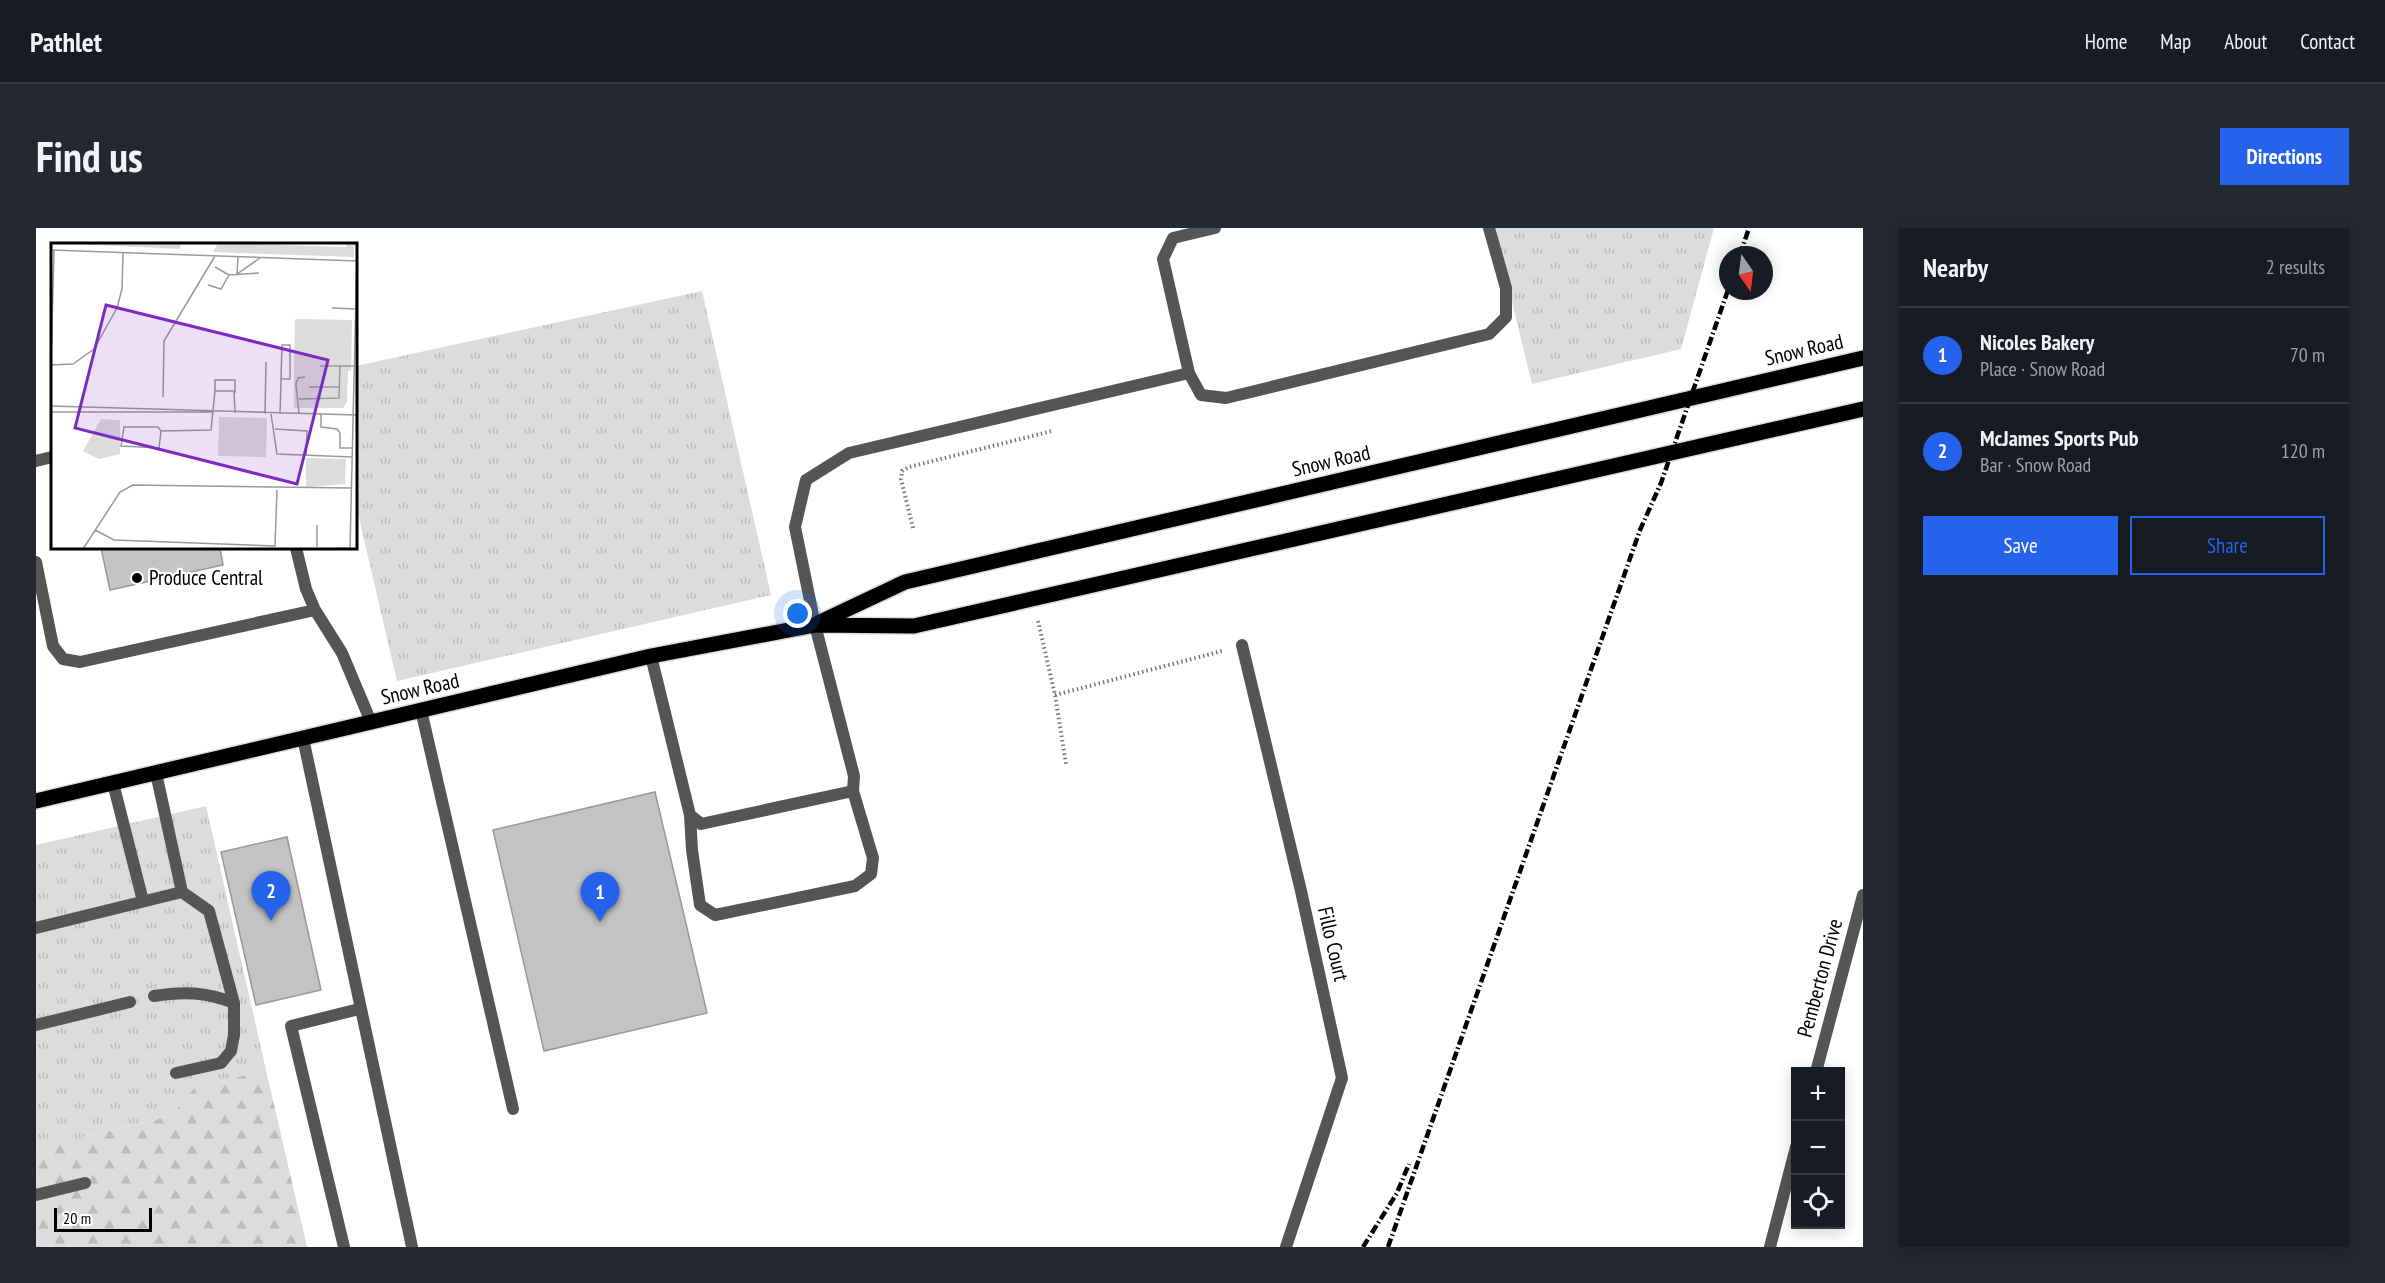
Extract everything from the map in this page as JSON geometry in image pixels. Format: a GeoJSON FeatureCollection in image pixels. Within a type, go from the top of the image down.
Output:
{"type":"FeatureCollection","features":[{"type":"Feature","properties":{"kind":"main road","name":"Snow Road"},"geometry":{"type":"LineString","coordinates":[[815,625],[905,582],[1863,357]]}},
{"type":"Feature","properties":{"kind":"main road","name":"Snow Road"},"geometry":{"type":"LineString","coordinates":[[36,801],[651,656],[815,625],[914,626],[1863,409]]}},
{"type":"Feature","properties":{"kind":"street"},"geometry":{"type":"LineString","coordinates":[[1215,228],[1173,238],[1163,259],[1189,374],[1201,394],[1226,398],[1489,334],[1506,317],[1506,288],[1489,228]]}},
{"type":"Feature","properties":{"kind":"street"},"geometry":{"type":"LineString","coordinates":[[651,656],[690,815],[692,850],[700,905],[715,915],[855,886],[871,874],[873,858],[853,790],[854,776],[815,625],[795,526],[806,480],[849,453],[1189,374]]}},
{"type":"Feature","properties":{"kind":"street"},"geometry":{"type":"LineString","coordinates":[[36,460],[51,457]]}},
{"type":"Feature","properties":{"kind":"street"},"geometry":{"type":"LineString","coordinates":[[296,549],[306,589],[315,610],[342,653],[371,722]]}},
{"type":"Feature","properties":{"kind":"street"},"geometry":{"type":"LineString","coordinates":[[36,562],[54,646],[63,659],[80,662],[315,610]]}},
{"type":"Feature","properties":{"kind":"street","name":"Fillo Court"},"geometry":{"type":"LineString","coordinates":[[1242,645],[1304,902],[1342,1078],[1286,1247]]}},
{"type":"Feature","properties":{"kind":"street"},"geometry":{"type":"LineString","coordinates":[[421,710],[513,1109]]}},
{"type":"Feature","properties":{"kind":"street"},"geometry":{"type":"LineString","coordinates":[[303,738],[359,1009],[412,1247]]}},
{"type":"Feature","properties":{"kind":"street"},"geometry":{"type":"LineString","coordinates":[[156,773],[182,892],[209,911],[234,1003],[234,1035],[231,1051],[221,1063],[177,1073]]}},
{"type":"Feature","properties":{"kind":"street"},"geometry":{"type":"LineString","coordinates":[[112,783],[143,901]]}},
{"type":"Feature","properties":{"kind":"street"},"geometry":{"type":"LineString","coordinates":[[690,815],[701,824],[853,790]]}},
{"type":"Feature","properties":{"kind":"street"},"geometry":{"type":"LineString","coordinates":[[36,928],[182,892]]}},
{"type":"Feature","properties":{"kind":"street","name":"Pemberton Drive"},"geometry":{"type":"LineString","coordinates":[[1817,1067],[1863,895]]}},
{"type":"Feature","properties":{"kind":"street"},"geometry":{"type":"LineString","coordinates":[[154,996],[185,991],[216,996],[234,1003]]}},
{"type":"Feature","properties":{"kind":"street"},"geometry":{"type":"LineString","coordinates":[[36,1025],[129,1002]]}},
{"type":"Feature","properties":{"kind":"street"},"geometry":{"type":"LineString","coordinates":[[344,1247],[291,1026],[359,1009]]}},
{"type":"Feature","properties":{"kind":"street"},"geometry":{"type":"LineString","coordinates":[[1770,1247],[1791,1166]]}},
{"type":"Feature","properties":{"kind":"street"},"geometry":{"type":"LineString","coordinates":[[36,1195],[85,1183]]}},
{"type":"Feature","properties":{"kind":"path"},"geometry":{"type":"LineString","coordinates":[[913,528],[901,479],[902,471],[909,467],[1055,431]]}},
{"type":"Feature","properties":{"kind":"path"},"geometry":{"type":"LineString","coordinates":[[1037,620],[1055,695],[1066,764]]}},
{"type":"Feature","properties":{"kind":"path"},"geometry":{"type":"LineString","coordinates":[[1055,695],[1242,645]]}},
{"type":"Feature","properties":{"kind":"green space"},"geometry":{"type":"Polygon","coordinates":[[[1494,228],[1714,228],[1681,349],[1532,384],[1494,228]]]}},
{"type":"Feature","properties":{"kind":"green space"},"geometry":{"type":"Polygon","coordinates":[[[702,291],[771,595],[397,681],[357,509],[357,366],[702,291]]]}},
{"type":"Feature","properties":{"kind":"green space"},"geometry":{"type":"Polygon","coordinates":[[[206,806],[266,1070],[194,1088],[171,1116],[36,1148],[36,845],[206,806]]]}},
{"type":"Feature","properties":{"kind":"green space"},"geometry":{"type":"Polygon","coordinates":[[[266,1070],[307,1247],[36,1247],[36,1148],[171,1116],[194,1088],[266,1070]]]}},
{"type":"Feature","properties":{"kind":"building","name":"Produce Central"},"geometry":{"type":"Polygon","coordinates":[[[101,549],[220,549],[223,565],[110,590],[101,549]]]}},
{"type":"Feature","properties":{"kind":"building"},"geometry":{"type":"Polygon","coordinates":[[[655,792],[707,1013],[544,1051],[493,830],[655,792]]]}},
{"type":"Feature","properties":{"kind":"building"},"geometry":{"type":"Polygon","coordinates":[[[287,837],[321,990],[256,1005],[221,852],[287,837]]]}},
{"type":"Feature","properties":{"kind":"railway"},"geometry":{"type":"LineString","coordinates":[[1743,246],[1749,228]]}},
{"type":"Feature","properties":{"kind":"railway"},"geometry":{"type":"LineString","coordinates":[[1388,1247],[1640,530],[1661,483],[1725,300]]}},
{"type":"Feature","properties":{"kind":"railway"},"geometry":{"type":"LineString","coordinates":[[1363,1247],[1397,1193],[1409,1164]]}},
{"type":"Feature","properties":{"kind":"place","name":"Produce Central"},"geometry":{"type":"Point","coordinates":[137,578]}},
{"type":"Feature","properties":{"kind":"place","name":"McJames Sports Pub"},"geometry":{"type":"Point","coordinates":[271,921]}},
{"type":"Feature","properties":{"kind":"place","name":"Nicoles Bakery"},"geometry":{"type":"Point","coordinates":[600,922]}}]}
